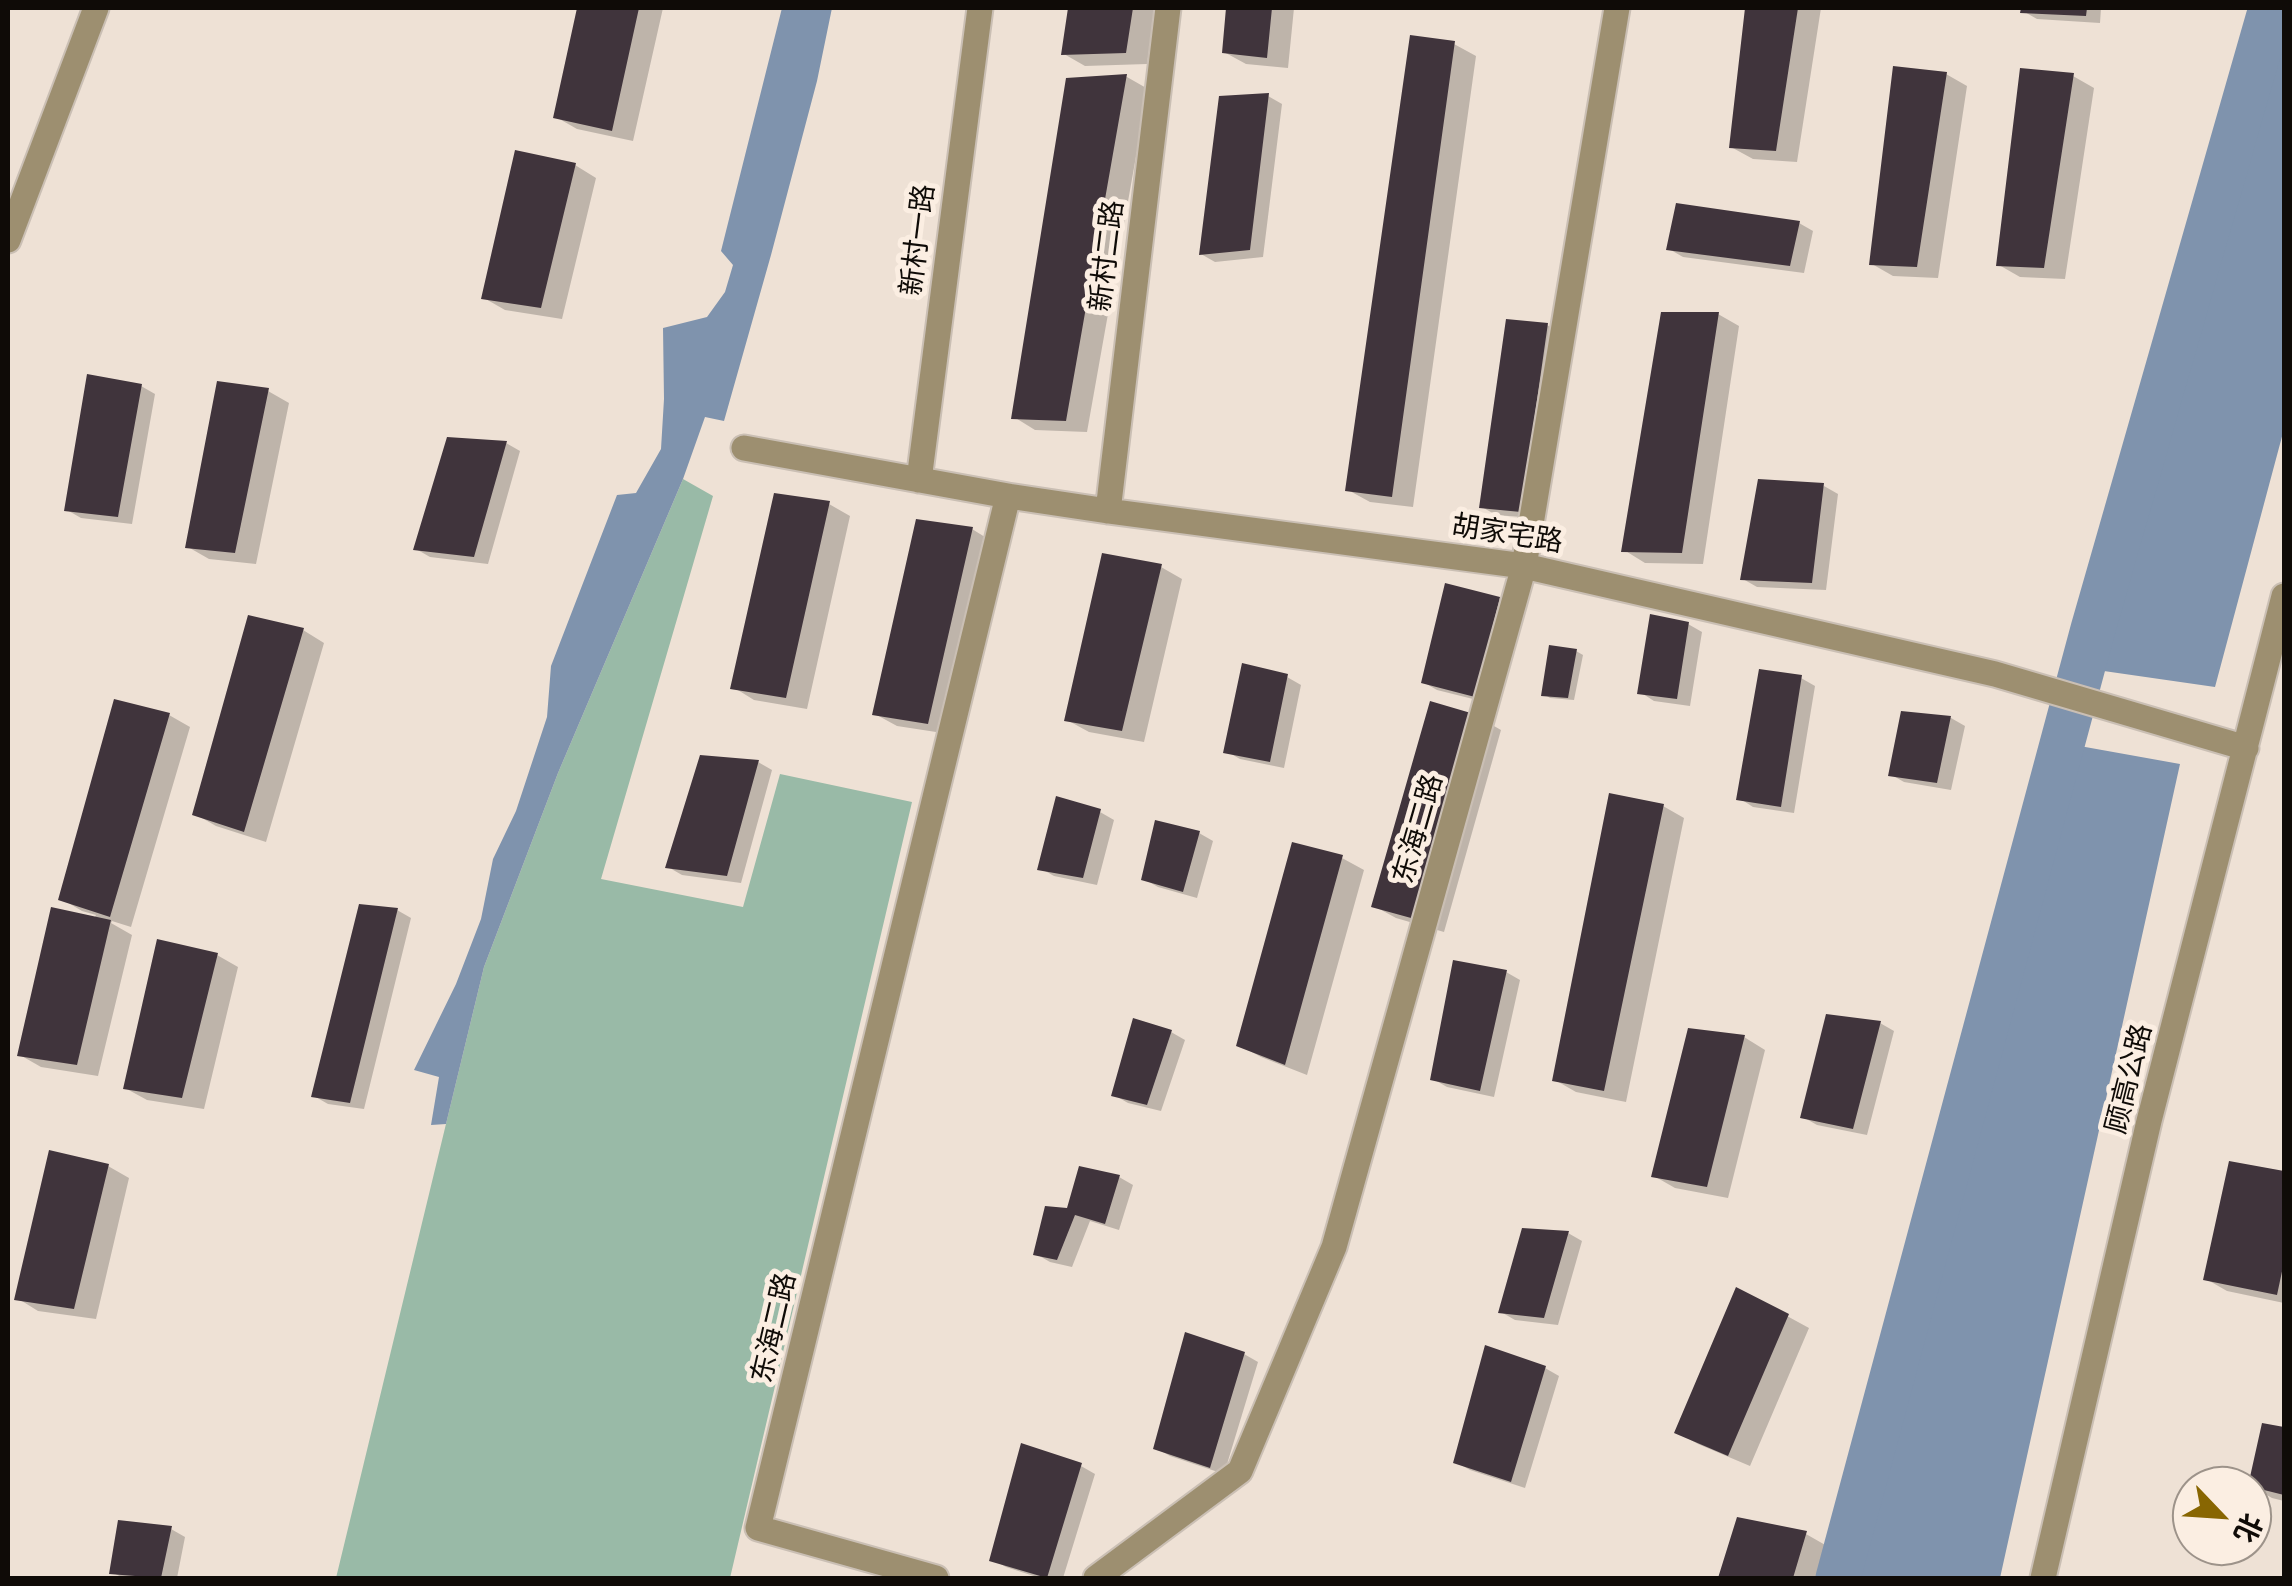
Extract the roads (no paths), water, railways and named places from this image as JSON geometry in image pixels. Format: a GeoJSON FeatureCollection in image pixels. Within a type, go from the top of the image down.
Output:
{"type":"FeatureCollection","features":[{"type":"Feature","properties":{"kind":"street"},"geometry":{"type":"LineString","coordinates":[[8,240],[96,8]]}},
{"type":"Feature","properties":{"kind":"street","name":"新村一路"},"geometry":{"type":"LineString","coordinates":[[919,480],[980,8]]}},
{"type":"Feature","properties":{"kind":"street","name":"新村二路"},"geometry":{"type":"LineString","coordinates":[[1108,511],[1168,8]]}},
{"type":"Feature","properties":{"kind":"street","name":"东海二路"},"geometry":{"type":"LineString","coordinates":[[1096,1578],[1240,1471],[1334,1247],[1524,566],[1617,8]]}},
{"type":"Feature","properties":{"kind":"street","name":"胡家宅路"},"geometry":{"type":"LineString","coordinates":[[744,448],[1008,496],[1524,566],[1995,674],[2246,748]]}},
{"type":"Feature","properties":{"kind":"street","name":"东海二路"},"geometry":{"type":"LineString","coordinates":[[936,1578],[758,1528],[1008,496]]}},
{"type":"Feature","properties":{"kind":"street","name":"顾高公路"},"geometry":{"type":"LineString","coordinates":[[2043,1578],[2150,1121],[2284,596]]}},
{"type":"Feature","properties":{"kind":"water"},"geometry":{"type":"Polygon","coordinates":[[[782,8],[832,8],[817,81],[724,421],[705,417],[683,479],[558,773],[484,967],[446,1124],[431,1125],[439,1077],[414,1070],[456,984],[481,919],[493,859],[516,811],[547,717],[551,666],[617,495],[636,493],[661,449],[663,328],[707,317],[725,292],[733,265],[721,251],[782,8]]]}},
{"type":"Feature","properties":{"kind":"water"},"geometry":{"type":"Polygon","coordinates":[[[2274,8],[2284,8],[2284,429],[2215,687],[2083,668],[2274,8]]]}},
{"type":"Feature","properties":{"kind":"water"},"geometry":{"type":"Polygon","coordinates":[[[2063,743],[2180,764],[2000,1578],[1839,1578],[2063,743]]]}},
{"type":"Feature","properties":{"kind":"waterway"},"geometry":{"type":"LineString","coordinates":[[1838,1578],[2093,629],[2271,8]]}}]}
